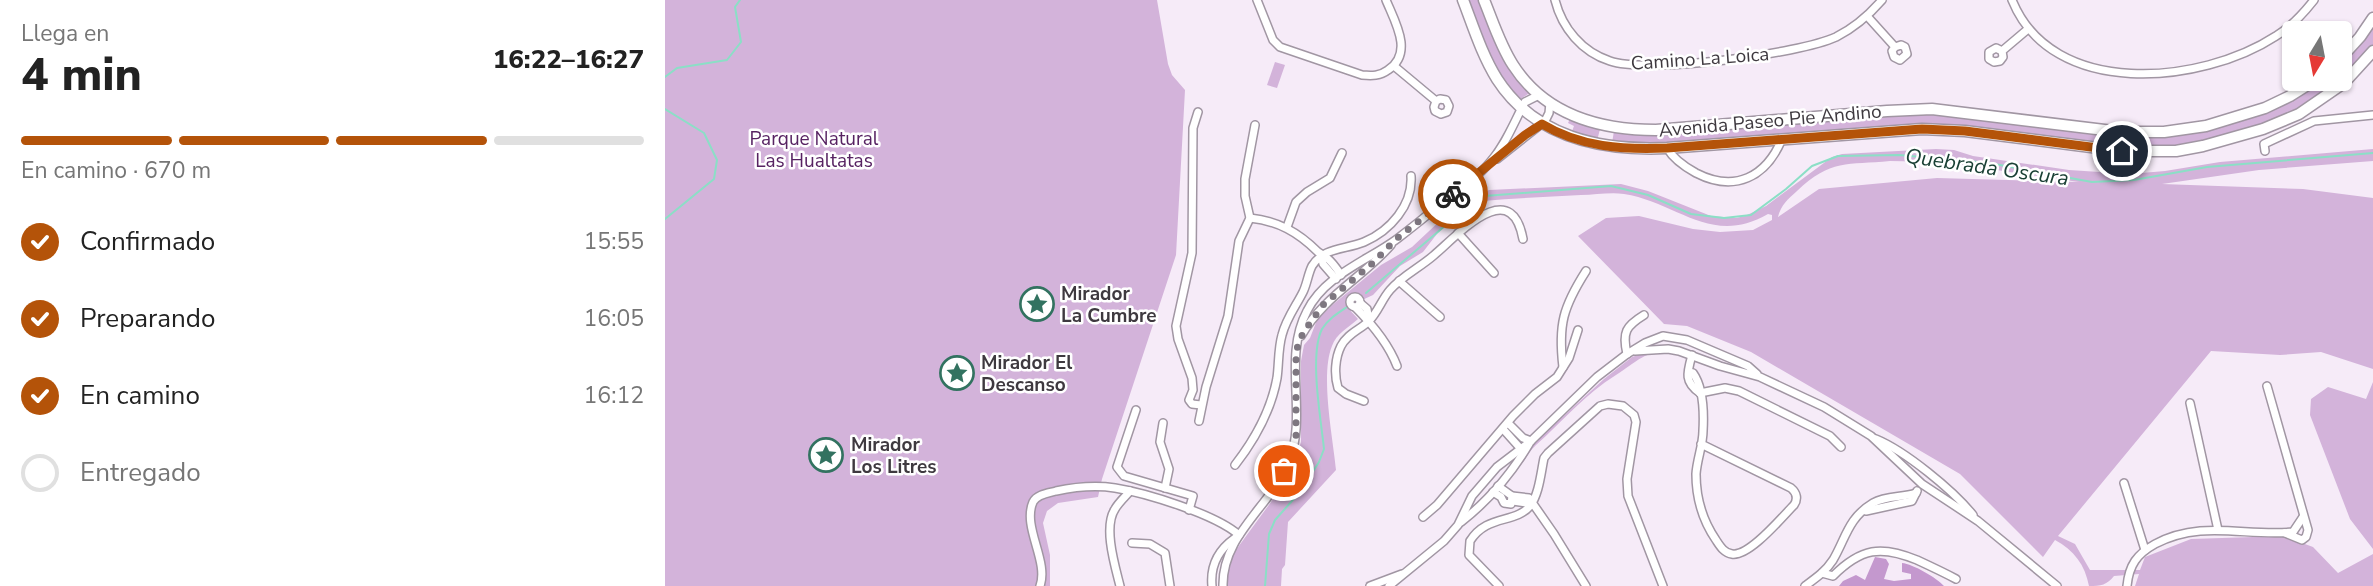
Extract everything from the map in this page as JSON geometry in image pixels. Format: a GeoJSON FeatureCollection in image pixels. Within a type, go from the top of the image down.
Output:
{"type":"FeatureCollection","features":[{"type":"Feature","properties":{"kind":"main road","name":"Avenida Paseo Pie Andino"},"geometry":{"type":"LineString","coordinates":[[1463,0],[1492,70],[1507,93],[1522,109],[1542,124],[1567,137],[1601,146],[1626,148],[1667,148],[1922,129],[1965,131],[2122,151],[2162,152],[2217,143],[2263,129],[2307,109],[2344,83],[2373,51]]}},
{"type":"Feature","properties":{"kind":"main road","name":"Avenida Paseo Pie Andino"},"geometry":{"type":"LineString","coordinates":[[1484,0],[1503,48],[1513,65],[1539,95],[1580,119],[1605,126],[1656,130],[1932,109],[2121,132],[2164,132],[2206,126],[2265,108],[2298,91]]}},
{"type":"Feature","properties":{"kind":"main road"},"geometry":{"type":"LineString","coordinates":[[2352,44],[2373,18]]}},
{"type":"Feature","properties":{"kind":"main road"},"geometry":{"type":"LineString","coordinates":[[1601,146],[1606,136],[1605,126]]}},
{"type":"Feature","properties":{"kind":"street"},"geometry":{"type":"LineString","coordinates":[[1257,0],[1273,40],[1280,47],[1367,76],[1381,75],[1394,66],[1401,53],[1402,41],[1386,0]]}},
{"type":"Feature","properties":{"kind":"street","name":"Camino La Loica"},"geometry":{"type":"LineString","coordinates":[[1555,0],[1566,27],[1582,45],[1601,58],[1629,65],[1704,62],[1795,50],[1835,37],[1867,16],[1882,0]]}},
{"type":"Feature","properties":{"kind":"street"},"geometry":{"type":"LineString","coordinates":[[2012,0],[2028,29],[2057,53],[2094,67],[2127,73],[2170,72],[2218,61],[2262,44],[2288,27],[2314,0]]}},
{"type":"Feature","properties":{"kind":"street"},"geometry":{"type":"LineString","coordinates":[[1867,16],[1895,47]]}},
{"type":"Feature","properties":{"kind":"street"},"geometry":{"type":"LineString","coordinates":[[2002,51],[2028,29]]}},
{"type":"Feature","properties":{"kind":"street"},"geometry":{"type":"LineString","coordinates":[[1394,66],[1436,101]]}},
{"type":"Feature","properties":{"kind":"street"},"geometry":{"type":"LineString","coordinates":[[1490,163],[1514,127],[1527,100],[1539,95]]}},
{"type":"Feature","properties":{"kind":"street"},"geometry":{"type":"LineString","coordinates":[[1298,343],[1323,305],[1364,271],[1395,240],[1542,124],[1548,117],[1550,103]]}},
{"type":"Feature","properties":{"kind":"street"},"geometry":{"type":"LineString","coordinates":[[2307,109],[2314,121]]}},
{"type":"Feature","properties":{"kind":"street"},"geometry":{"type":"LineString","coordinates":[[1198,112],[1193,128],[1192,253],[1176,326],[1180,347],[1192,378],[1193,390],[1189,400],[1192,404],[1201,405]]}},
{"type":"Feature","properties":{"kind":"street"},"geometry":{"type":"LineString","coordinates":[[2265,151],[2264,144],[2314,121],[2373,115]]}},
{"type":"Feature","properties":{"kind":"street"},"geometry":{"type":"LineString","coordinates":[[1199,421],[1201,405],[1226,324],[1238,241],[1250,218],[1245,189],[1255,125]]}},
{"type":"Feature","properties":{"kind":"street"},"geometry":{"type":"LineString","coordinates":[[1514,127],[1525,135]]}},
{"type":"Feature","properties":{"kind":"street","name":"Avenida Paseo Pie Andino"},"geometry":{"type":"LineString","coordinates":[[1667,148],[1672,156],[1693,172],[1715,181],[1732,183],[1758,172],[1773,157],[1782,139]]}},
{"type":"Feature","properties":{"kind":"street"},"geometry":{"type":"LineString","coordinates":[[1287,227],[1296,202],[1329,178],[1342,153]]}},
{"type":"Feature","properties":{"kind":"street"},"geometry":{"type":"LineString","coordinates":[[1235,464],[1250,445],[1267,414],[1277,379],[1282,335],[1310,271],[1321,255],[1363,242],[1399,214],[1408,201],[1412,188],[1411,176]]}},
{"type":"Feature","properties":{"kind":"street"},"geometry":{"type":"LineString","coordinates":[[1364,401],[1341,391],[1337,384],[1337,356],[1345,340],[1369,322],[1385,296],[1399,281],[1429,260],[1478,218],[1504,210],[1514,216],[1523,239]]}},
{"type":"Feature","properties":{"kind":"street"},"geometry":{"type":"LineString","coordinates":[[1250,218],[1287,227],[1321,255],[1323,264],[1338,277]]}},
{"type":"Feature","properties":{"kind":"street"},"geometry":{"type":"LineString","coordinates":[[1458,233],[1494,273]]}},
{"type":"Feature","properties":{"kind":"street"},"geometry":{"type":"LineString","coordinates":[[1223,586],[1227,559],[1238,535],[1279,481],[1292,454],[1297,428],[1296,358],[1303,318],[1316,297],[1338,277],[1395,240]]}},
{"type":"Feature","properties":{"kind":"street"},"geometry":{"type":"LineString","coordinates":[[1359,261],[1364,271]]}},
{"type":"Feature","properties":{"kind":"street"},"geometry":{"type":"LineString","coordinates":[[1563,368],[1561,323],[1586,271]]}},
{"type":"Feature","properties":{"kind":"street"},"geometry":{"type":"LineString","coordinates":[[1399,281],[1440,317]]}},
{"type":"Feature","properties":{"kind":"street"},"geometry":{"type":"LineString","coordinates":[[1345,286],[1397,366]]}},
{"type":"Feature","properties":{"kind":"street"},"geometry":{"type":"LineString","coordinates":[[1316,297],[1318,303],[1323,305]]}},
{"type":"Feature","properties":{"kind":"street"},"geometry":{"type":"LineString","coordinates":[[1631,352],[1625,340],[1628,327],[1644,315]]}},
{"type":"Feature","properties":{"kind":"street"},"geometry":{"type":"LineString","coordinates":[[1423,517],[1434,509],[1535,394],[1557,377],[1578,331]]}},
{"type":"Feature","properties":{"kind":"street"},"geometry":{"type":"LineString","coordinates":[[1389,586],[1436,549],[1478,508],[1516,464],[1531,441],[1571,401],[1631,352],[1664,336],[1686,340],[1725,355],[1752,369],[1760,377]]}},
{"type":"Feature","properties":{"kind":"street"},"geometry":{"type":"LineString","coordinates":[[1657,338],[1654,342],[1658,349]]}},
{"type":"Feature","properties":{"kind":"street"},"geometry":{"type":"LineString","coordinates":[[1631,352],[1668,349],[1692,355],[1760,377],[1824,407],[1902,454],[1956,503],[2057,586]]}},
{"type":"Feature","properties":{"kind":"street"},"geometry":{"type":"LineString","coordinates":[[1692,355],[1689,372],[1693,373],[1699,382],[1703,432],[1696,473],[1697,492],[1710,530],[1724,551],[1731,555],[1741,553],[1752,546],[1794,505],[1796,493],[1791,488],[1701,444]]}},
{"type":"Feature","properties":{"kind":"street"},"geometry":{"type":"LineString","coordinates":[[1720,366],[1726,361],[1725,355]]}},
{"type":"Feature","properties":{"kind":"street"},"geometry":{"type":"LineString","coordinates":[[2267,386],[2308,530],[2302,540],[2284,533]]}},
{"type":"Feature","properties":{"kind":"street"},"geometry":{"type":"LineString","coordinates":[[1700,393],[1725,388],[1739,391],[1830,436],[1841,447]]}},
{"type":"Feature","properties":{"kind":"street"},"geometry":{"type":"LineString","coordinates":[[2190,403],[2218,530]]}},
{"type":"Feature","properties":{"kind":"street"},"geometry":{"type":"LineString","coordinates":[[1499,586],[1469,555],[1469,541],[1495,520],[1515,516],[1532,505],[1544,458],[1600,406],[1616,404],[1629,410],[1636,422],[1627,479],[1628,496],[1663,586]]}},
{"type":"Feature","properties":{"kind":"street"},"geometry":{"type":"LineString","coordinates":[[1136,410],[1117,467],[1124,477],[1193,496],[1189,510]]}},
{"type":"Feature","properties":{"kind":"street"},"geometry":{"type":"LineString","coordinates":[[1163,423],[1160,442],[1169,469],[1165,488]]}},
{"type":"Feature","properties":{"kind":"street"},"geometry":{"type":"LineString","coordinates":[[1505,426],[1531,441]]}},
{"type":"Feature","properties":{"kind":"street"},"geometry":{"type":"LineString","coordinates":[[1505,426],[1520,448]]}},
{"type":"Feature","properties":{"kind":"street"},"geometry":{"type":"LineString","coordinates":[[1871,436],[1922,484],[1956,503]]}},
{"type":"Feature","properties":{"kind":"street"},"geometry":{"type":"LineString","coordinates":[[1458,525],[1469,502],[1485,481],[1509,457],[1531,441]]}},
{"type":"Feature","properties":{"kind":"street"},"geometry":{"type":"LineString","coordinates":[[1896,461],[1902,454]]}},
{"type":"Feature","properties":{"kind":"street"},"geometry":{"type":"LineString","coordinates":[[1509,457],[1516,464]]}},
{"type":"Feature","properties":{"kind":"street"},"geometry":{"type":"LineString","coordinates":[[2124,483],[2145,550]]}},
{"type":"Feature","properties":{"kind":"street"},"geometry":{"type":"LineString","coordinates":[[1805,586],[1832,561],[1845,533],[1872,503],[1916,492],[1922,484]]}},
{"type":"Feature","properties":{"kind":"street"},"geometry":{"type":"LineString","coordinates":[[1040,586],[1042,570],[1034,541],[1032,518],[1033,503],[1044,494],[1072,488],[1095,487],[1130,491],[1204,516],[1238,535]]}},
{"type":"Feature","properties":{"kind":"street"},"geometry":{"type":"LineString","coordinates":[[1496,489],[1503,503],[1511,504],[1512,498],[1529,498],[1586,586]]}},
{"type":"Feature","properties":{"kind":"street"},"geometry":{"type":"LineString","coordinates":[[1120,586],[1113,560],[1110,528],[1115,508],[1130,491]]}},
{"type":"Feature","properties":{"kind":"street"},"geometry":{"type":"LineString","coordinates":[[1469,502],[1478,508]]}},
{"type":"Feature","properties":{"kind":"street"},"geometry":{"type":"LineString","coordinates":[[2127,586],[2131,565],[2145,550],[2170,537],[2188,532],[2218,530],[2293,532],[2303,517]]}},
{"type":"Feature","properties":{"kind":"street"},"geometry":{"type":"LineString","coordinates":[[1212,586],[1212,570],[1217,556],[1225,545],[1238,535]]}},
{"type":"Feature","properties":{"kind":"street"},"geometry":{"type":"LineString","coordinates":[[1132,543],[1150,544],[1165,553],[1170,586]]}},
{"type":"Feature","properties":{"kind":"street"},"geometry":{"type":"LineString","coordinates":[[1822,573],[1833,576],[1857,555],[1889,551],[1943,571],[1956,579]]}},
{"type":"Feature","properties":{"kind":"street"},"geometry":{"type":"LineString","coordinates":[[1376,585],[1408,571]]}},
{"type":"Feature","properties":{"kind":"green space","name":"Parque Natural Las Hualtatas"},"geometry":{"type":"Polygon","coordinates":[[[665,0],[1157,0],[1168,64],[1172,75],[1185,90],[1176,255],[1098,497],[1058,503],[1047,511],[1043,523],[1050,555],[1050,586],[665,586],[665,0]]]}},
{"type":"Feature","properties":{"kind":"green space"},"geometry":{"type":"Polygon","coordinates":[[[1467,0],[1480,0],[1531,92],[1519,100],[1497,71],[1467,0]]]}},
{"type":"Feature","properties":{"kind":"green space"},"geometry":{"type":"Polygon","coordinates":[[[2373,26],[2373,46],[2352,68],[2353,53],[2373,26]]]}},
{"type":"Feature","properties":{"kind":"green space"},"geometry":{"type":"Polygon","coordinates":[[[1275,62],[1285,65],[1277,88],[1267,85],[1275,62]]]}},
{"type":"Feature","properties":{"kind":"green space"},"geometry":{"type":"Polygon","coordinates":[[[2306,91],[2325,91],[2276,121],[2224,137],[2177,147],[2130,148],[1924,125],[1664,145],[1612,143],[1614,131],[1934,114],[2157,136],[2306,91]]]}},
{"type":"Feature","properties":{"kind":"green space"},"geometry":{"type":"Polygon","coordinates":[[[1570,119],[1600,129],[1597,141],[1571,134],[1574,126],[1568,123],[1570,119]]]}},
{"type":"Feature","properties":{"kind":"green space"},"geometry":{"type":"Polygon","coordinates":[[[2373,149],[2373,161],[2259,170],[2162,184],[2303,189],[2373,198],[2373,369],[2321,352],[2280,355],[2211,351],[2058,536],[2075,544],[2090,570],[2140,570],[2145,557],[2191,539],[2283,536],[2313,547],[2338,573],[2373,554],[2373,586],[2135,586],[2139,574],[2114,576],[2103,584],[2089,586],[2085,571],[2068,548],[2055,540],[2043,557],[1960,474],[1751,352],[1687,326],[1664,324],[1578,236],[1606,218],[1639,216],[1693,229],[1720,232],[1753,230],[1772,220],[1772,215],[1729,226],[1711,224],[1643,199],[1613,193],[1483,201],[1466,209],[1440,230],[1423,252],[1400,266],[1373,295],[1347,307],[1358,319],[1334,342],[1327,373],[1328,407],[1336,470],[1288,522],[1281,586],[1227,586],[1233,554],[1290,476],[1301,442],[1301,361],[1304,345],[1317,320],[1381,265],[1412,247],[1459,203],[1489,190],[1621,184],[1648,191],[1711,216],[1736,218],[1766,206],[1832,157],[1842,154],[1954,150],[1973,156],[2069,170],[2130,174],[2220,162],[2373,149]],[[1890,161],[1830,168],[1791,197],[1778,217],[1819,189],[1937,178],[2079,182],[1941,162],[1890,161]]]}},
{"type":"Feature","properties":{"kind":"green space"},"geometry":{"type":"Polygon","coordinates":[[[1650,351],[1680,353],[1680,355],[1660,352],[1645,356],[1605,383],[1584,399],[1536,445],[1515,470],[1529,448],[1604,379],[1632,357],[1650,351]]]}},
{"type":"Feature","properties":{"kind":"green space"},"geometry":{"type":"Polygon","coordinates":[[[2373,382],[2373,549],[2350,519],[2310,415],[2311,399],[2328,387],[2366,399],[2373,382]]]}},
{"type":"Feature","properties":{"kind":"shaded area"},"geometry":{"type":"Polygon","coordinates":[[[1875,557],[1886,559],[1889,564],[1884,579],[1911,579],[1911,574],[1902,572],[1902,563],[1925,572],[1944,586],[1839,586],[1856,575],[1865,580],[1875,557]]]}},
{"type":"Feature","properties":{"kind":"waterway"},"geometry":{"type":"LineString","coordinates":[[665,77],[677,68],[727,60],[741,42],[735,7],[740,0]]}},
{"type":"Feature","properties":{"kind":"waterway"},"geometry":{"type":"LineString","coordinates":[[665,109],[704,133],[717,160],[714,179],[665,219]]}},
{"type":"Feature","properties":{"kind":"waterway","name":"Quebrada Oscura"},"geometry":{"type":"LineString","coordinates":[[1366,293],[1473,202],[1485,196],[1611,186],[1648,195],[1691,214],[1724,218],[1751,215],[1812,166],[1838,156],[1899,155],[1989,163],[2092,182],[2134,180],[2207,167],[2373,153]]}},
{"type":"Feature","properties":{"kind":"waterway","name":"Quebrada Oscura"},"geometry":{"type":"LineString","coordinates":[[1265,586],[1269,534],[1275,520],[1300,492],[1324,449],[1316,370],[1318,340],[1327,322],[1347,307]]}},
{"type":"Feature","properties":{"kind":"way so far"},"geometry":{"type":"LineString","coordinates":[[1284,471],[1296,437],[1296,358],[1298,343],[1305,330],[1323,305],[1383,254],[1395,240],[1453,194]]}},
{"type":"Feature","properties":{"kind":"place","name":"Mirador La Cumbre"},"geometry":{"type":"Point","coordinates":[1037,304]}},
{"type":"Feature","properties":{"kind":"place","name":"Mirador El Descanso"},"geometry":{"type":"Point","coordinates":[957,373]}},
{"type":"Feature","properties":{"kind":"place","name":"Mirador Los Litres"},"geometry":{"type":"Point","coordinates":[826,455]}},
{"type":"Feature","properties":{"kind":"route"},"geometry":{"type":"LineString","coordinates":[[1453,194],[1542,124],[1575,140],[1601,146],[1647,149],[1922,129],[1965,131],[2122,151]]}}]}
